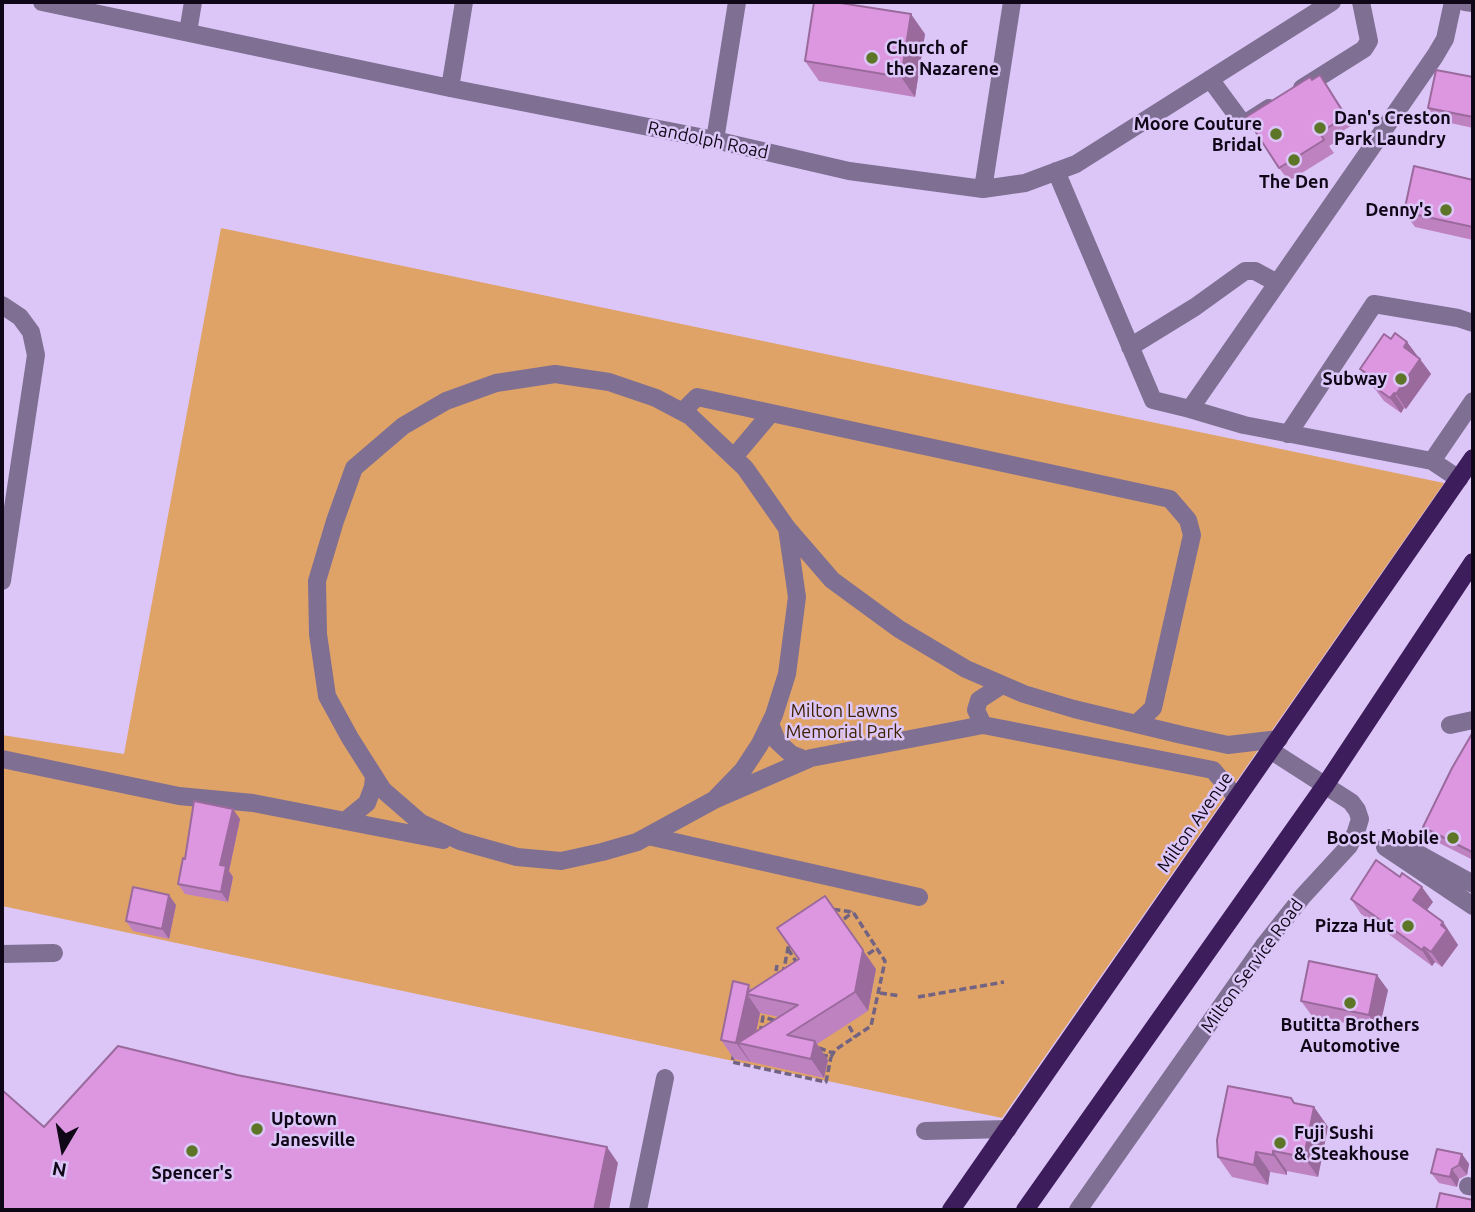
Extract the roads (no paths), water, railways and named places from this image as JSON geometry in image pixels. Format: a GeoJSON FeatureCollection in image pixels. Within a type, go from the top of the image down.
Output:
{"type":"FeatureCollection","features":[{"type":"Feature","properties":{"kind":"main road","name":"Milton Avenue"},"geometry":{"type":"LineString","coordinates":[[951,1210],[1473,458]]}},
{"type":"Feature","properties":{"kind":"main road"},"geometry":{"type":"LineString","coordinates":[[1025,1210],[1326,784],[1470,572]]}},
{"type":"Feature","properties":{"kind":"street","name":"Randolph Road"},"geometry":{"type":"LineString","coordinates":[[43,2],[450,88],[715,140],[849,171],[983,189],[1024,183],[1076,164],[1332,2]]}},
{"type":"Feature","properties":{"kind":"street"},"geometry":{"type":"LineString","coordinates":[[188,32],[193,2]]}},
{"type":"Feature","properties":{"kind":"street"},"geometry":{"type":"LineString","coordinates":[[450,88],[464,2]]}},
{"type":"Feature","properties":{"kind":"street"},"geometry":{"type":"LineString","coordinates":[[715,140],[737,2]]}},
{"type":"Feature","properties":{"kind":"street"},"geometry":{"type":"LineString","coordinates":[[983,189],[1012,2]]}},
{"type":"Feature","properties":{"kind":"street"},"geometry":{"type":"LineString","coordinates":[[1210,79],[1241,121],[1247,122],[1364,49],[1368,41],[1361,2]]}},
{"type":"Feature","properties":{"kind":"street"},"geometry":{"type":"LineString","coordinates":[[1190,409],[1435,56],[1445,39],[1453,2]]}},
{"type":"Feature","properties":{"kind":"street"},"geometry":{"type":"LineString","coordinates":[[1465,2],[1473,4]]}},
{"type":"Feature","properties":{"kind":"street"},"geometry":{"type":"LineString","coordinates":[[1056,171],[1153,400],[1244,425],[1432,461],[1459,479]]}},
{"type":"Feature","properties":{"kind":"street"},"geometry":{"type":"LineString","coordinates":[[1130,347],[1195,307],[1245,271],[1255,271],[1278,284]]}},
{"type":"Feature","properties":{"kind":"street"},"geometry":{"type":"LineString","coordinates":[[1287,434],[1374,303],[1473,323]]}},
{"type":"Feature","properties":{"kind":"street"},"geometry":{"type":"LineString","coordinates":[[2,305],[20,317],[31,332],[36,355],[2,581]]}},
{"type":"Feature","properties":{"kind":"street"},"geometry":{"type":"LineString","coordinates":[[1237,798],[1213,770],[982,724],[806,760],[713,800],[637,842],[561,860],[517,857],[460,841],[421,822],[383,790],[327,695],[318,634],[317,580],[355,468],[403,426],[446,401],[496,383],[555,374],[609,382],[656,398],[691,416],[745,468],[787,528],[832,580],[965,669],[1002,685],[1074,709],[1228,745],[1275,745]]}},
{"type":"Feature","properties":{"kind":"street"},"geometry":{"type":"LineString","coordinates":[[682,412],[697,397],[1170,499],[1188,520],[1192,535],[1153,708],[1136,724]]}},
{"type":"Feature","properties":{"kind":"street"},"geometry":{"type":"LineString","coordinates":[[1432,461],[1473,401]]}},
{"type":"Feature","properties":{"kind":"street"},"geometry":{"type":"LineString","coordinates":[[734,457],[771,414]]}},
{"type":"Feature","properties":{"kind":"street"},"geometry":{"type":"LineString","coordinates":[[713,800],[743,770],[760,744],[788,674],[797,597],[787,528]]}},
{"type":"Feature","properties":{"kind":"street"},"geometry":{"type":"LineString","coordinates":[[982,724],[976,710],[979,700],[1002,685]]}},
{"type":"Feature","properties":{"kind":"street"},"geometry":{"type":"LineString","coordinates":[[1153,708],[1182,734]]}},
{"type":"Feature","properties":{"kind":"street"},"geometry":{"type":"LineString","coordinates":[[1450,725],[1473,720]]}},
{"type":"Feature","properties":{"kind":"street"},"geometry":{"type":"LineString","coordinates":[[770,724],[777,741],[791,754],[806,760]]}},
{"type":"Feature","properties":{"kind":"street","name":"Milton Service Road"},"geometry":{"type":"LineString","coordinates":[[1078,1210],[1272,935],[1349,846],[1359,825],[1357,810],[1351,802],[1275,745]]}},
{"type":"Feature","properties":{"kind":"street"},"geometry":{"type":"LineString","coordinates":[[2,759],[179,796],[253,803],[484,848]]}},
{"type":"Feature","properties":{"kind":"street"},"geometry":{"type":"LineString","coordinates":[[345,821],[367,803],[374,776]]}},
{"type":"Feature","properties":{"kind":"street"},"geometry":{"type":"LineString","coordinates":[[648,836],[919,897]]}},
{"type":"Feature","properties":{"kind":"street"},"geometry":{"type":"LineString","coordinates":[[1473,884],[1388,843],[1473,906]]}},
{"type":"Feature","properties":{"kind":"street"},"geometry":{"type":"LineString","coordinates":[[2,954],[54,953]]}},
{"type":"Feature","properties":{"kind":"street"},"geometry":{"type":"LineString","coordinates":[[638,1210],[665,1078]]}},
{"type":"Feature","properties":{"kind":"street"},"geometry":{"type":"LineString","coordinates":[[925,1131],[1008,1129]]}},
{"type":"Feature","properties":{"kind":"place","name":"Church of the Nazarene"},"geometry":{"type":"Point","coordinates":[872,58]}},
{"type":"Feature","properties":{"kind":"place","name":"Dan's Creston Park Laundry"},"geometry":{"type":"Point","coordinates":[1320,128]}},
{"type":"Feature","properties":{"kind":"place","name":"Moore Couture Bridal"},"geometry":{"type":"Point","coordinates":[1276,134]}},
{"type":"Feature","properties":{"kind":"place","name":"The Den"},"geometry":{"type":"Point","coordinates":[1294,160]}},
{"type":"Feature","properties":{"kind":"place","name":"Denny's"},"geometry":{"type":"Point","coordinates":[1446,210]}},
{"type":"Feature","properties":{"kind":"place","name":"Subway"},"geometry":{"type":"Point","coordinates":[1401,379]}},
{"type":"Feature","properties":{"kind":"place","name":"Boost Mobile"},"geometry":{"type":"Point","coordinates":[1453,838]}},
{"type":"Feature","properties":{"kind":"place","name":"Pizza Hut"},"geometry":{"type":"Point","coordinates":[1408,926]}},
{"type":"Feature","properties":{"kind":"place","name":"Butitta Brothers Automotive"},"geometry":{"type":"Point","coordinates":[1350,1003]}},
{"type":"Feature","properties":{"kind":"place","name":"Uptown Janesville"},"geometry":{"type":"Point","coordinates":[257,1129]}},
{"type":"Feature","properties":{"kind":"place","name":"Fuji Sushi & Steakhouse"},"geometry":{"type":"Point","coordinates":[1280,1143]}},
{"type":"Feature","properties":{"kind":"place","name":"Spencer's"},"geometry":{"type":"Point","coordinates":[192,1151]}},
{"type":"Feature","properties":{"kind":"park label","name":"Milton Lawns Memorial Park"},"geometry":{"type":"Point","coordinates":[844,721]}}]}
